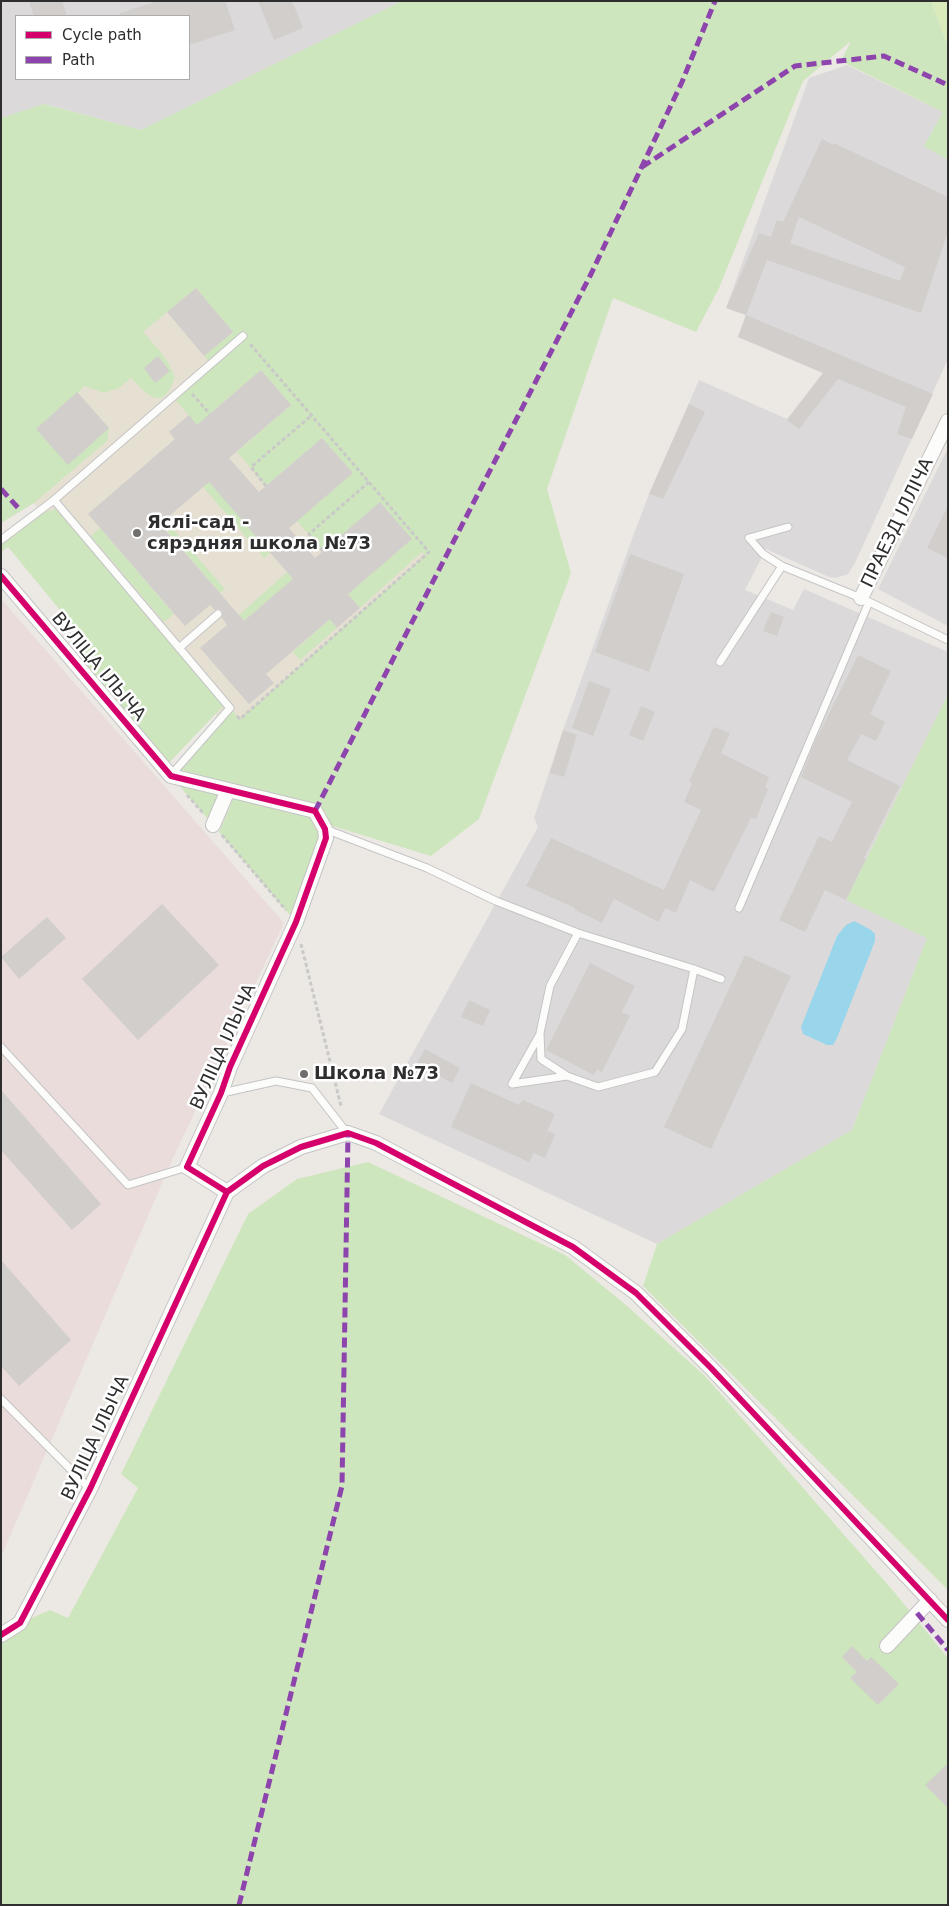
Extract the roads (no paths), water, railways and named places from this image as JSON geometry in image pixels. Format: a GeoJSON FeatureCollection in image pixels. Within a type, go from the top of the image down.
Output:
{"type":"FeatureCollection","features":[{"type":"Feature","properties":{"kind":"street","name":"ПРАЕЗД ІЛЛІЧА"},"geometry":{"type":"LineString","coordinates":[[865,600],[948,421]]}},
{"type":"Feature","properties":{"kind":"street","name":"ВУЛІЦА ІЛЬІЧА"},"geometry":{"type":"LineString","coordinates":[[1,576],[171,776]]}},
{"type":"Feature","properties":{"kind":"street"},"geometry":{"type":"LineString","coordinates":[[171,776],[315,811],[325,829]]}},
{"type":"Feature","properties":{"kind":"street"},"geometry":{"type":"LineString","coordinates":[[213,825],[228,790]]}},
{"type":"Feature","properties":{"kind":"street","name":"ВУЛІЦА ІЛЬІЧА"},"geometry":{"type":"LineString","coordinates":[[187,1167],[296,922],[326,838],[325,829]]}},
{"type":"Feature","properties":{"kind":"street"},"geometry":{"type":"LineString","coordinates":[[187,1167],[227,1192],[263,1166],[301,1147],[348,1133],[376,1143],[573,1247],[636,1293],[712,1368],[948,1620]]}},
{"type":"Feature","properties":{"kind":"street","name":"ВУЛІЦА ІЛЬІЧА"},"geometry":{"type":"LineString","coordinates":[[1,1635],[20,1623],[90,1489],[227,1192]]}},
{"type":"Feature","properties":{"kind":"street"},"geometry":{"type":"LineString","coordinates":[[887,1646],[930,1600]]}},
{"type":"Feature","properties":{"kind":"lane"},"geometry":{"type":"LineString","coordinates":[[1,540],[54,500],[243,336]]}},
{"type":"Feature","properties":{"kind":"lane"},"geometry":{"type":"LineString","coordinates":[[54,500],[230,708],[171,776]]}},
{"type":"Feature","properties":{"kind":"lane"},"geometry":{"type":"LineString","coordinates":[[788,527],[749,538],[763,554],[782,566],[865,600],[948,640]]}},
{"type":"Feature","properties":{"kind":"lane"},"geometry":{"type":"LineString","coordinates":[[720,662],[782,566]]}},
{"type":"Feature","properties":{"kind":"lane"},"geometry":{"type":"LineString","coordinates":[[738,908],[865,600]]}},
{"type":"Feature","properties":{"kind":"lane"},"geometry":{"type":"LineString","coordinates":[[179,648],[218,614]]}},
{"type":"Feature","properties":{"kind":"lane"},"geometry":{"type":"LineString","coordinates":[[325,829],[427,868],[496,901],[578,934],[721,979]]}},
{"type":"Feature","properties":{"kind":"lane"},"geometry":{"type":"LineString","coordinates":[[578,934],[550,986],[540,1033],[542,1059],[567,1076],[598,1087],[655,1072],[682,1029],[694,969]]}},
{"type":"Feature","properties":{"kind":"lane"},"geometry":{"type":"LineString","coordinates":[[540,1033],[512,1084],[567,1076]]}},
{"type":"Feature","properties":{"kind":"lane"},"geometry":{"type":"LineString","coordinates":[[1,1046],[128,1185],[187,1167]]}},
{"type":"Feature","properties":{"kind":"lane"},"geometry":{"type":"LineString","coordinates":[[221,1093],[276,1081],[312,1088],[348,1133]]}},
{"type":"Feature","properties":{"kind":"lane"},"geometry":{"type":"LineString","coordinates":[[1,1399],[90,1489]]}},
{"type":"Feature","properties":{"kind":"water"},"geometry":{"type":"Polygon","coordinates":[[[854,921],[871,930],[875,934],[875,941],[837,1038],[833,1045],[827,1045],[803,1034],[801,1027],[837,936],[846,925],[854,921]]]}},
{"type":"Feature","properties":{"kind":"place","name":"Яслі-сад - сярэдняя школа №73"},"geometry":{"type":"Point","coordinates":[137,533]}},
{"type":"Feature","properties":{"kind":"place","name":"Школа №73"},"geometry":{"type":"Point","coordinates":[304,1074]}}]}
